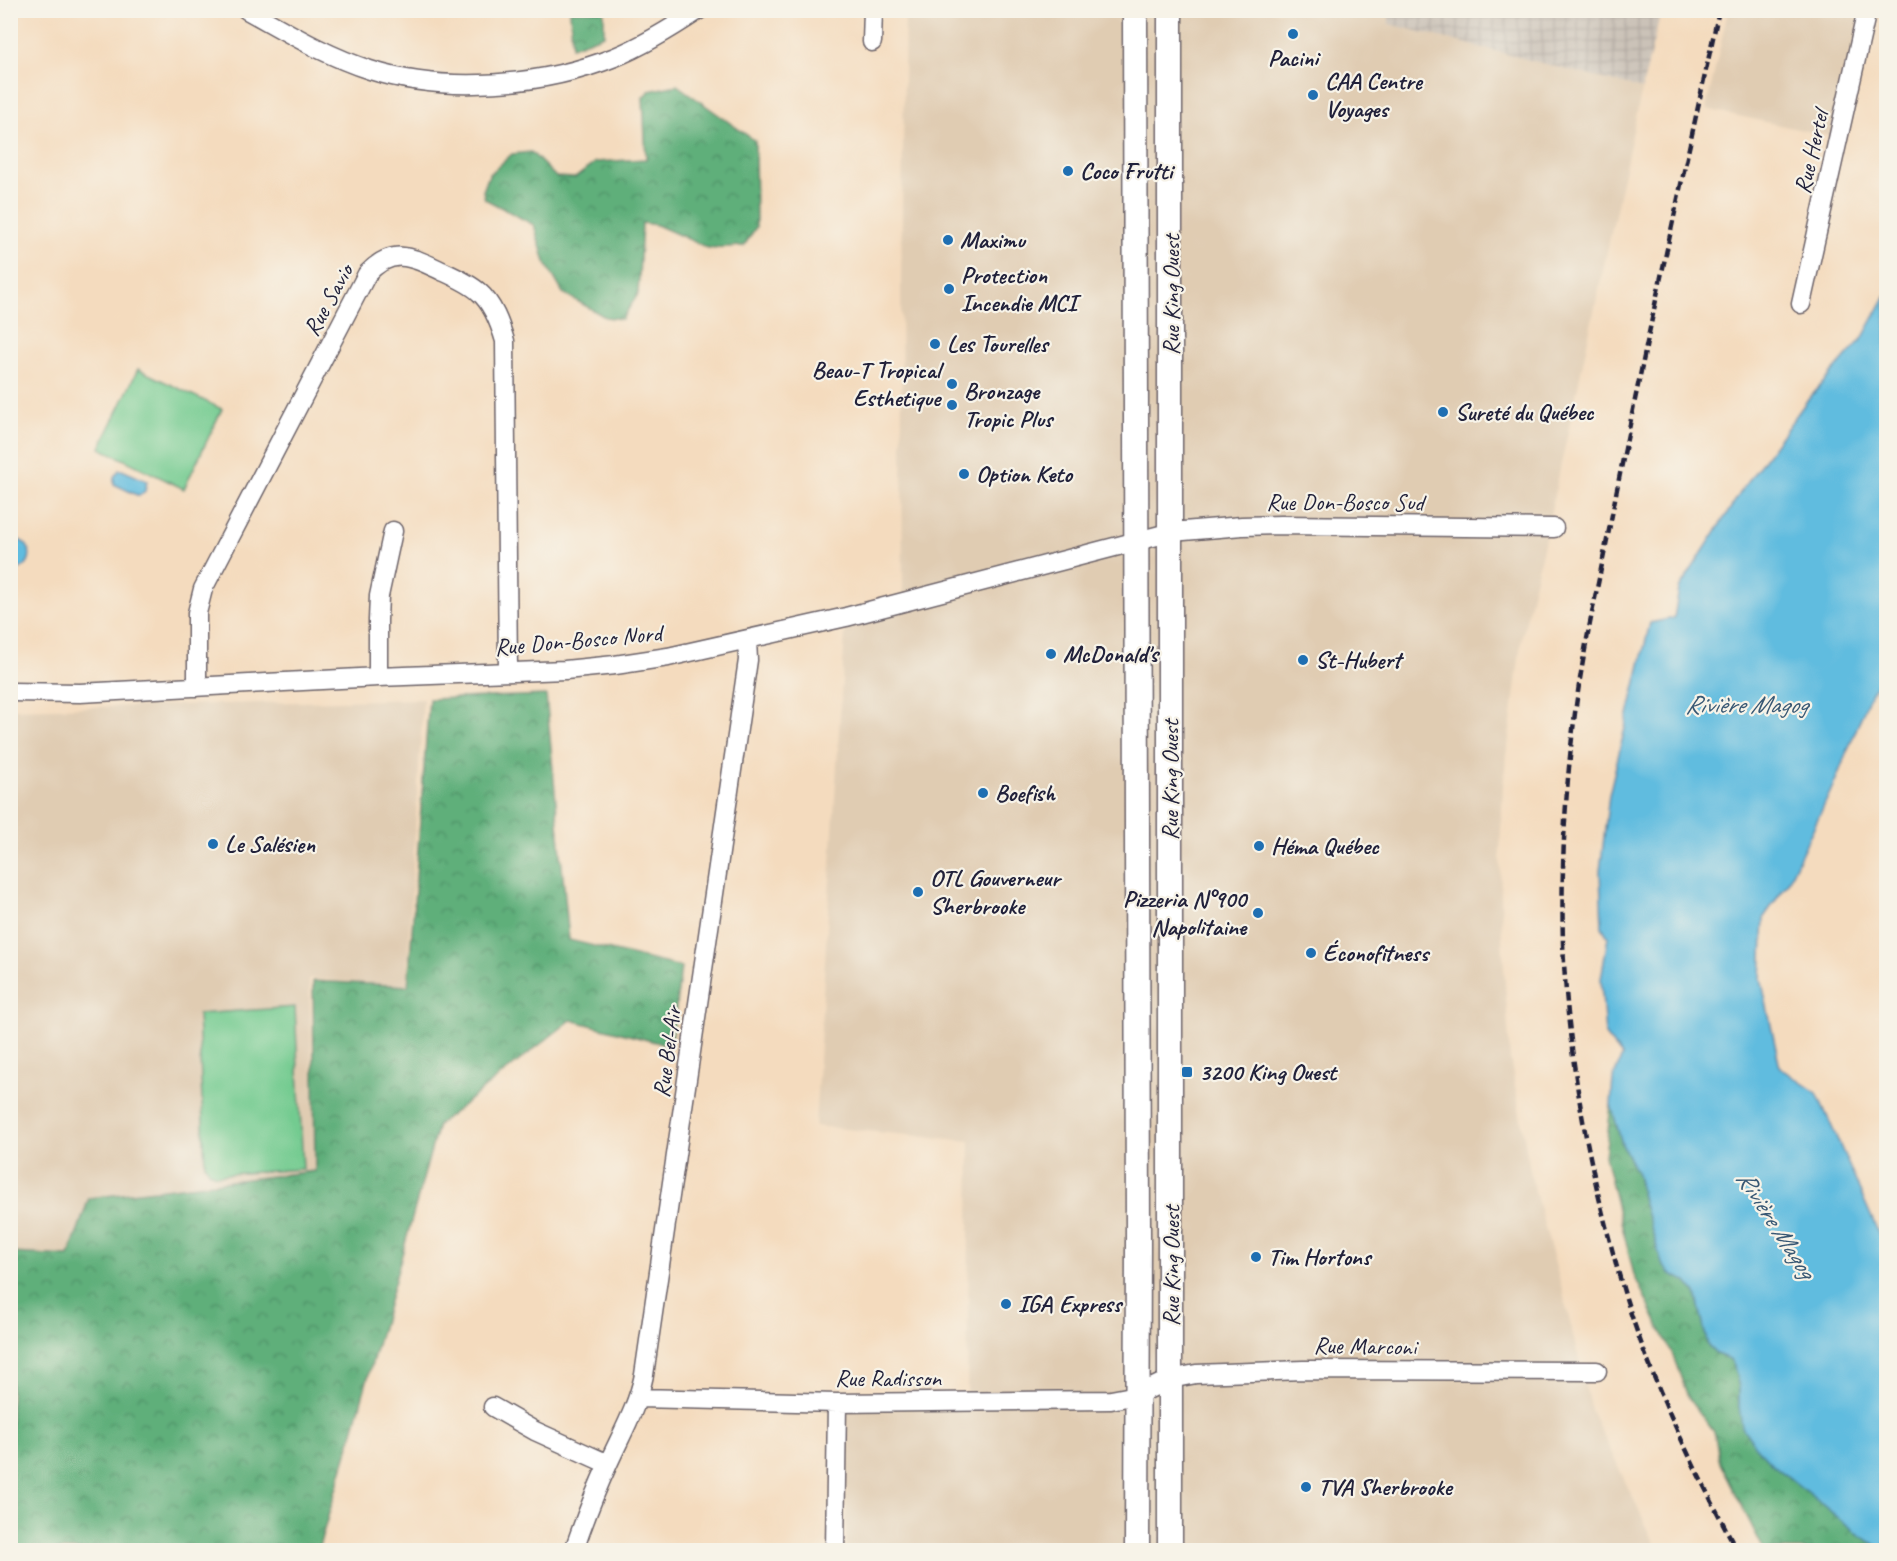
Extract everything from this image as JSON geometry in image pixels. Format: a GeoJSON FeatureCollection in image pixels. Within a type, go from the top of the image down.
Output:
{"type":"FeatureCollection","features":[{"type":"Feature","properties":{"kind":"main road","name":"Rue King Ouest"},"geometry":{"type":"LineString","coordinates":[[1135,10],[1137,1551]]}},
{"type":"Feature","properties":{"kind":"main road","name":"Rue King Ouest"},"geometry":{"type":"LineString","coordinates":[[1170,10],[1172,532],[1170,1551]]}},
{"type":"Feature","properties":{"kind":"street"},"geometry":{"type":"LineString","coordinates":[[247,10],[322,51],[369,70],[400,79],[465,85],[547,76],[614,57],[644,44],[699,10]]}},
{"type":"Feature","properties":{"kind":"street"},"geometry":{"type":"LineString","coordinates":[[872,42],[873,10]]}},
{"type":"Feature","properties":{"kind":"street","name":"Rue Hertel"},"geometry":{"type":"LineString","coordinates":[[1801,304],[1867,10]]}},
{"type":"Feature","properties":{"kind":"street","name":"Rue Savio"},"geometry":{"type":"LineString","coordinates":[[197,687],[197,613],[203,589],[367,274],[378,262],[396,256],[413,258],[480,292],[500,323],[505,341],[508,672]]}},
{"type":"Feature","properties":{"kind":"street","name":"Rue Don-Bosco Sud"},"geometry":{"type":"LineString","coordinates":[[1136,541],[1172,532],[1242,526],[1554,528]]}},
{"type":"Feature","properties":{"kind":"street"},"geometry":{"type":"LineString","coordinates":[[378,677],[379,596],[393,531]]}},
{"type":"Feature","properties":{"kind":"street","name":"Rue Don-Bosco Nord"},"geometry":{"type":"LineString","coordinates":[[10,692],[80,693],[615,665],[668,657],[747,640],[1136,541]]}},
{"type":"Feature","properties":{"kind":"street","name":"Rue Bel-Air"},"geometry":{"type":"LineString","coordinates":[[574,1551],[608,1464],[639,1398],[646,1363],[748,660],[747,640]]}},
{"type":"Feature","properties":{"kind":"street","name":"Rue Marconi"},"geometry":{"type":"LineString","coordinates":[[1137,1395],[1170,1379],[1196,1374],[1303,1370],[1597,1371]]}},
{"type":"Feature","properties":{"kind":"street","name":"Rue Radisson"},"geometry":{"type":"LineString","coordinates":[[639,1398],[837,1403],[1111,1400],[1137,1395]]}},
{"type":"Feature","properties":{"kind":"street"},"geometry":{"type":"LineString","coordinates":[[835,1551],[837,1403]]}},
{"type":"Feature","properties":{"kind":"street"},"geometry":{"type":"LineString","coordinates":[[493,1407],[535,1431],[608,1464]]}},
{"type":"Feature","properties":{"kind":"shaded area"},"geometry":{"type":"Polygon","coordinates":[[[1389,10],[1661,11],[1642,89],[1389,24],[1389,10]]]}},
{"type":"Feature","properties":{"kind":"shaded area"},"geometry":{"type":"Polygon","coordinates":[[[905,11],[1389,11],[1389,24],[1642,89],[1521,642],[1503,786],[1500,852],[1502,938],[1510,1058],[1532,1181],[1561,1285],[1591,1410],[1658,1550],[846,1550],[847,1398],[967,1399],[970,1141],[815,1126],[846,617],[903,601],[901,279],[905,11]]]}},
{"type":"Feature","properties":{"kind":"shaded area"},"geometry":{"type":"Polygon","coordinates":[[[1728,11],[1867,11],[1839,138],[1706,109],[1728,11]]]}},
{"type":"Feature","properties":{"kind":"shaded area","name":"Le Salésien"},"geometry":{"type":"Polygon","coordinates":[[[423,699],[406,986],[309,978],[315,1171],[89,1198],[69,1256],[11,1253],[10,709],[423,699]]]}},
{"type":"Feature","properties":{"kind":"green space"},"geometry":{"type":"Polygon","coordinates":[[[570,11],[604,11],[604,35],[572,47],[570,11]]]}},
{"type":"Feature","properties":{"kind":"green space"},"geometry":{"type":"Polygon","coordinates":[[[677,85],[755,141],[756,227],[744,246],[708,248],[657,225],[642,223],[638,294],[622,319],[605,317],[563,293],[545,262],[534,225],[485,199],[483,191],[489,175],[512,154],[531,152],[556,177],[575,178],[596,162],[646,159],[643,97],[649,91],[677,85]]]}},
{"type":"Feature","properties":{"kind":"green space"},"geometry":{"type":"Polygon","coordinates":[[[138,369],[222,409],[184,489],[100,448],[138,369]]]}},
{"type":"Feature","properties":{"kind":"green space"},"geometry":{"type":"Polygon","coordinates":[[[546,695],[569,940],[681,967],[671,1046],[571,1020],[438,1125],[318,1550],[11,1550],[11,1253],[69,1256],[89,1198],[315,1171],[313,981],[408,986],[429,699],[546,695]]]}},
{"type":"Feature","properties":{"kind":"green space"},"geometry":{"type":"Polygon","coordinates":[[[295,1007],[303,1169],[215,1175],[205,1165],[198,1014],[295,1007]]]}},
{"type":"Feature","properties":{"kind":"green space"},"geometry":{"type":"Polygon","coordinates":[[[1611,1105],[1622,1144],[1637,1174],[1643,1201],[1669,1273],[1687,1282],[1696,1293],[1708,1346],[1716,1354],[1730,1359],[1734,1366],[1739,1387],[1739,1407],[1755,1446],[1770,1462],[1856,1532],[1883,1550],[1764,1550],[1720,1463],[1714,1432],[1688,1397],[1672,1353],[1634,1275],[1605,1156],[1611,1105]]]}},
{"type":"Feature","properties":{"kind":"water","name":"Rivière Magog"},"geometry":{"type":"Polygon","coordinates":[[[1886,295],[1886,666],[1868,700],[1835,782],[1787,884],[1764,917],[1761,978],[1780,1068],[1817,1093],[1886,1250],[1886,1550],[1883,1550],[1856,1532],[1770,1462],[1755,1446],[1742,1427],[1739,1387],[1734,1366],[1730,1359],[1716,1354],[1708,1346],[1696,1293],[1687,1282],[1669,1273],[1662,1264],[1637,1174],[1622,1144],[1611,1105],[1613,1079],[1622,1056],[1605,1035],[1601,979],[1608,937],[1602,927],[1600,871],[1609,795],[1650,623],[1674,618],[1679,589],[1744,487],[1806,402],[1862,339],[1886,295]]]}},
{"type":"Feature","properties":{"kind":"water"},"geometry":{"type":"Polygon","coordinates":[[[119,470],[147,481],[145,491],[139,496],[114,484],[114,477],[119,470]]]}},
{"type":"Feature","properties":{"kind":"water"},"geometry":{"type":"Polygon","coordinates":[[[11,539],[19,540],[29,549],[29,560],[19,569],[11,570],[11,539]]]}},
{"type":"Feature","properties":{"kind":"railway"},"geometry":{"type":"LineString","coordinates":[[1719,10],[1636,396],[1581,672],[1566,804],[1563,859],[1563,943],[1570,1033],[1583,1121],[1602,1209],[1625,1295],[1661,1393],[1737,1550]]}},
{"type":"Feature","properties":{"kind":"place","name":"Pacini"},"geometry":{"type":"Point","coordinates":[1293,34]}},
{"type":"Feature","properties":{"kind":"place","name":"CAA Centre Voyages"},"geometry":{"type":"Point","coordinates":[1313,95]}},
{"type":"Feature","properties":{"kind":"place","name":"Coco Frutti"},"geometry":{"type":"Point","coordinates":[1068,171]}},
{"type":"Feature","properties":{"kind":"place","name":"Maximu"},"geometry":{"type":"Point","coordinates":[948,240]}},
{"type":"Feature","properties":{"kind":"place","name":"Protection Incendie MCI"},"geometry":{"type":"Point","coordinates":[949,289]}},
{"type":"Feature","properties":{"kind":"place","name":"Les Tourelles"},"geometry":{"type":"Point","coordinates":[935,344]}},
{"type":"Feature","properties":{"kind":"place","name":"Beau-T Tropical Esthetique"},"geometry":{"type":"Point","coordinates":[952,384]}},
{"type":"Feature","properties":{"kind":"place","name":"Bronzage Tropic Plus"},"geometry":{"type":"Point","coordinates":[952,405]}},
{"type":"Feature","properties":{"kind":"place","name":"Sureté du Québec"},"geometry":{"type":"Point","coordinates":[1443,412]}},
{"type":"Feature","properties":{"kind":"place","name":"Option Keto"},"geometry":{"type":"Point","coordinates":[964,474]}},
{"type":"Feature","properties":{"kind":"place","name":"McDonald's"},"geometry":{"type":"Point","coordinates":[1051,654]}},
{"type":"Feature","properties":{"kind":"place","name":"St-Hubert"},"geometry":{"type":"Point","coordinates":[1303,660]}},
{"type":"Feature","properties":{"kind":"place","name":"Boefish"},"geometry":{"type":"Point","coordinates":[983,793]}},
{"type":"Feature","properties":{"kind":"place","name":"Le Salésien"},"geometry":{"type":"Point","coordinates":[213,844]}},
{"type":"Feature","properties":{"kind":"place","name":"Héma Québec"},"geometry":{"type":"Point","coordinates":[1259,846]}},
{"type":"Feature","properties":{"kind":"place","name":"OTL Gouverneur Sherbrooke"},"geometry":{"type":"Point","coordinates":[918,892]}},
{"type":"Feature","properties":{"kind":"place","name":"Pizzeria N°900 Napolitaine"},"geometry":{"type":"Point","coordinates":[1258,913]}},
{"type":"Feature","properties":{"kind":"place","name":"Éconofitness"},"geometry":{"type":"Point","coordinates":[1311,953]}},
{"type":"Feature","properties":{"kind":"place","name":"3200 King Ouest"},"geometry":{"type":"Point","coordinates":[1187,1072]}},
{"type":"Feature","properties":{"kind":"place","name":"Tim Hortons"},"geometry":{"type":"Point","coordinates":[1256,1257]}},
{"type":"Feature","properties":{"kind":"place","name":"IGA Express"},"geometry":{"type":"Point","coordinates":[1006,1304]}},
{"type":"Feature","properties":{"kind":"place","name":"TVA Sherbrooke"},"geometry":{"type":"Point","coordinates":[1306,1487]}}]}
